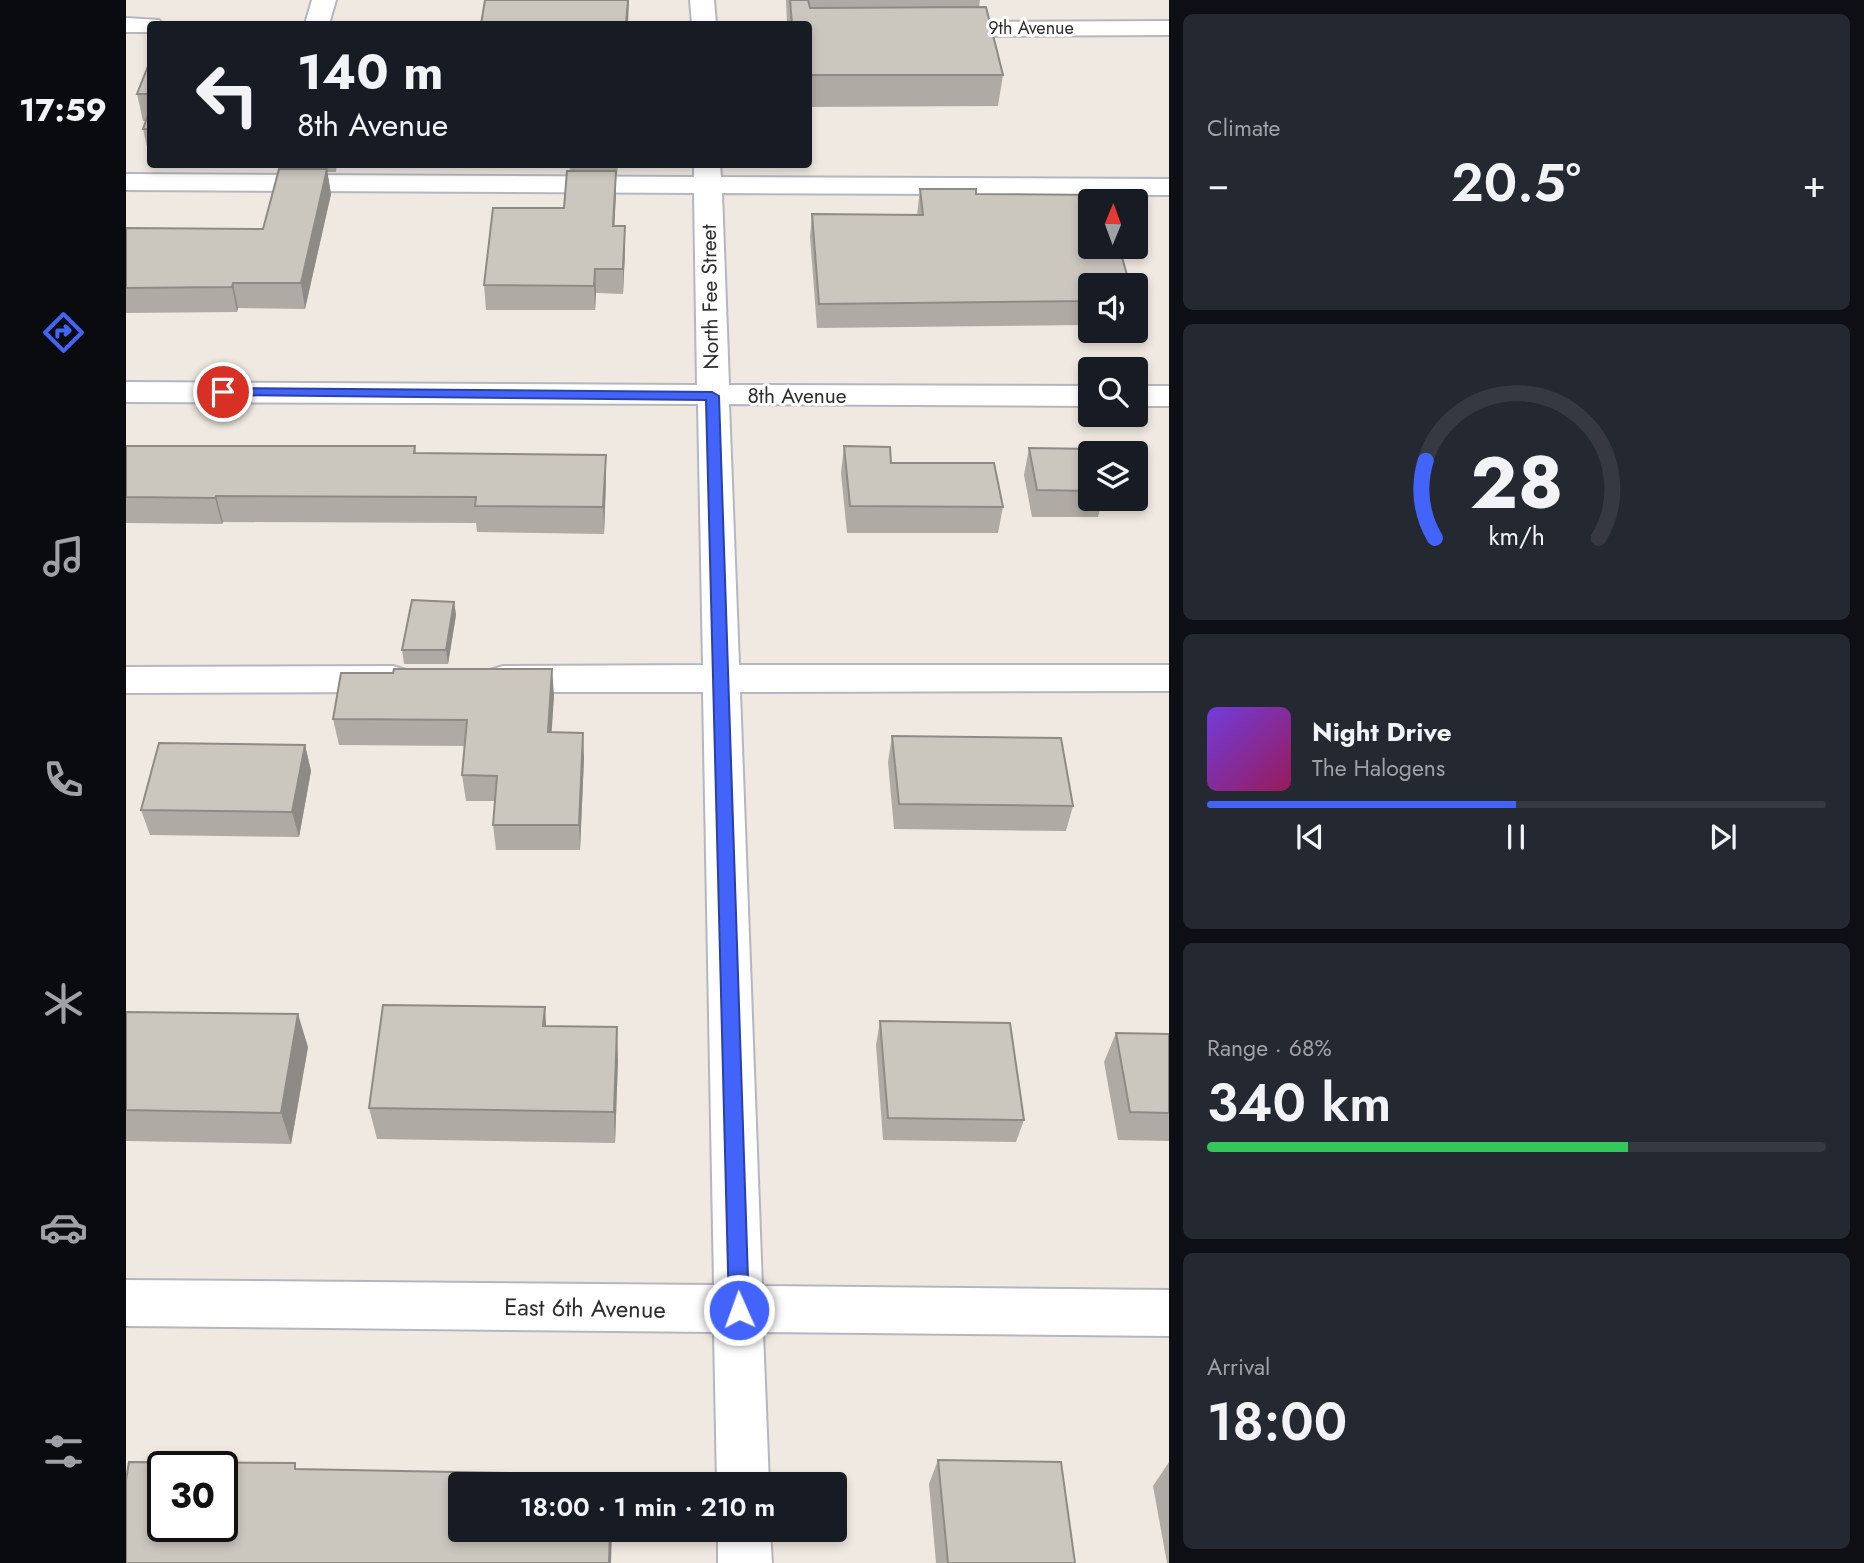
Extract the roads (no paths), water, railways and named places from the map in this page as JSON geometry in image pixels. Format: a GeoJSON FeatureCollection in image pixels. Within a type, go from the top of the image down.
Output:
{"type":"FeatureCollection","features":[{"type":"Feature","properties":{"kind":"street"},"geometry":{"type":"LineString","coordinates":[[318,21],[324,0]]}},
{"type":"Feature","properties":{"kind":"street"},"geometry":{"type":"LineString","coordinates":[[702,0],[704,21]]}},
{"type":"Feature","properties":{"kind":"street"},"geometry":{"type":"LineString","coordinates":[[126,25],[147,25]]}},
{"type":"Feature","properties":{"kind":"street","name":"9th Avenue"},"geometry":{"type":"LineString","coordinates":[[917,29],[1169,28]]}},
{"type":"Feature","properties":{"kind":"street"},"geometry":{"type":"LineString","coordinates":[[126,182],[707,175],[1169,187]]}},
{"type":"Feature","properties":{"kind":"street","name":"North Fee Street"},"geometry":{"type":"LineString","coordinates":[[707,175],[743,1472]]}},
{"type":"Feature","properties":{"kind":"street","name":"8th Avenue"},"geometry":{"type":"LineString","coordinates":[[126,392],[1078,396]]}},
{"type":"Feature","properties":{"kind":"street"},"geometry":{"type":"LineString","coordinates":[[1148,396],[1169,396]]}},
{"type":"Feature","properties":{"kind":"street"},"geometry":{"type":"LineString","coordinates":[[471,679],[1169,678]]}},
{"type":"Feature","properties":{"kind":"street"},"geometry":{"type":"LineString","coordinates":[[126,680],[430,679]]}},
{"type":"Feature","properties":{"kind":"street","name":"East 6th Avenue"},"geometry":{"type":"LineString","coordinates":[[126,1303],[1169,1313]]}},
{"type":"Feature","properties":{"kind":"street"},"geometry":{"type":"LineString","coordinates":[[744,1542],[745,1563]]}}]}
